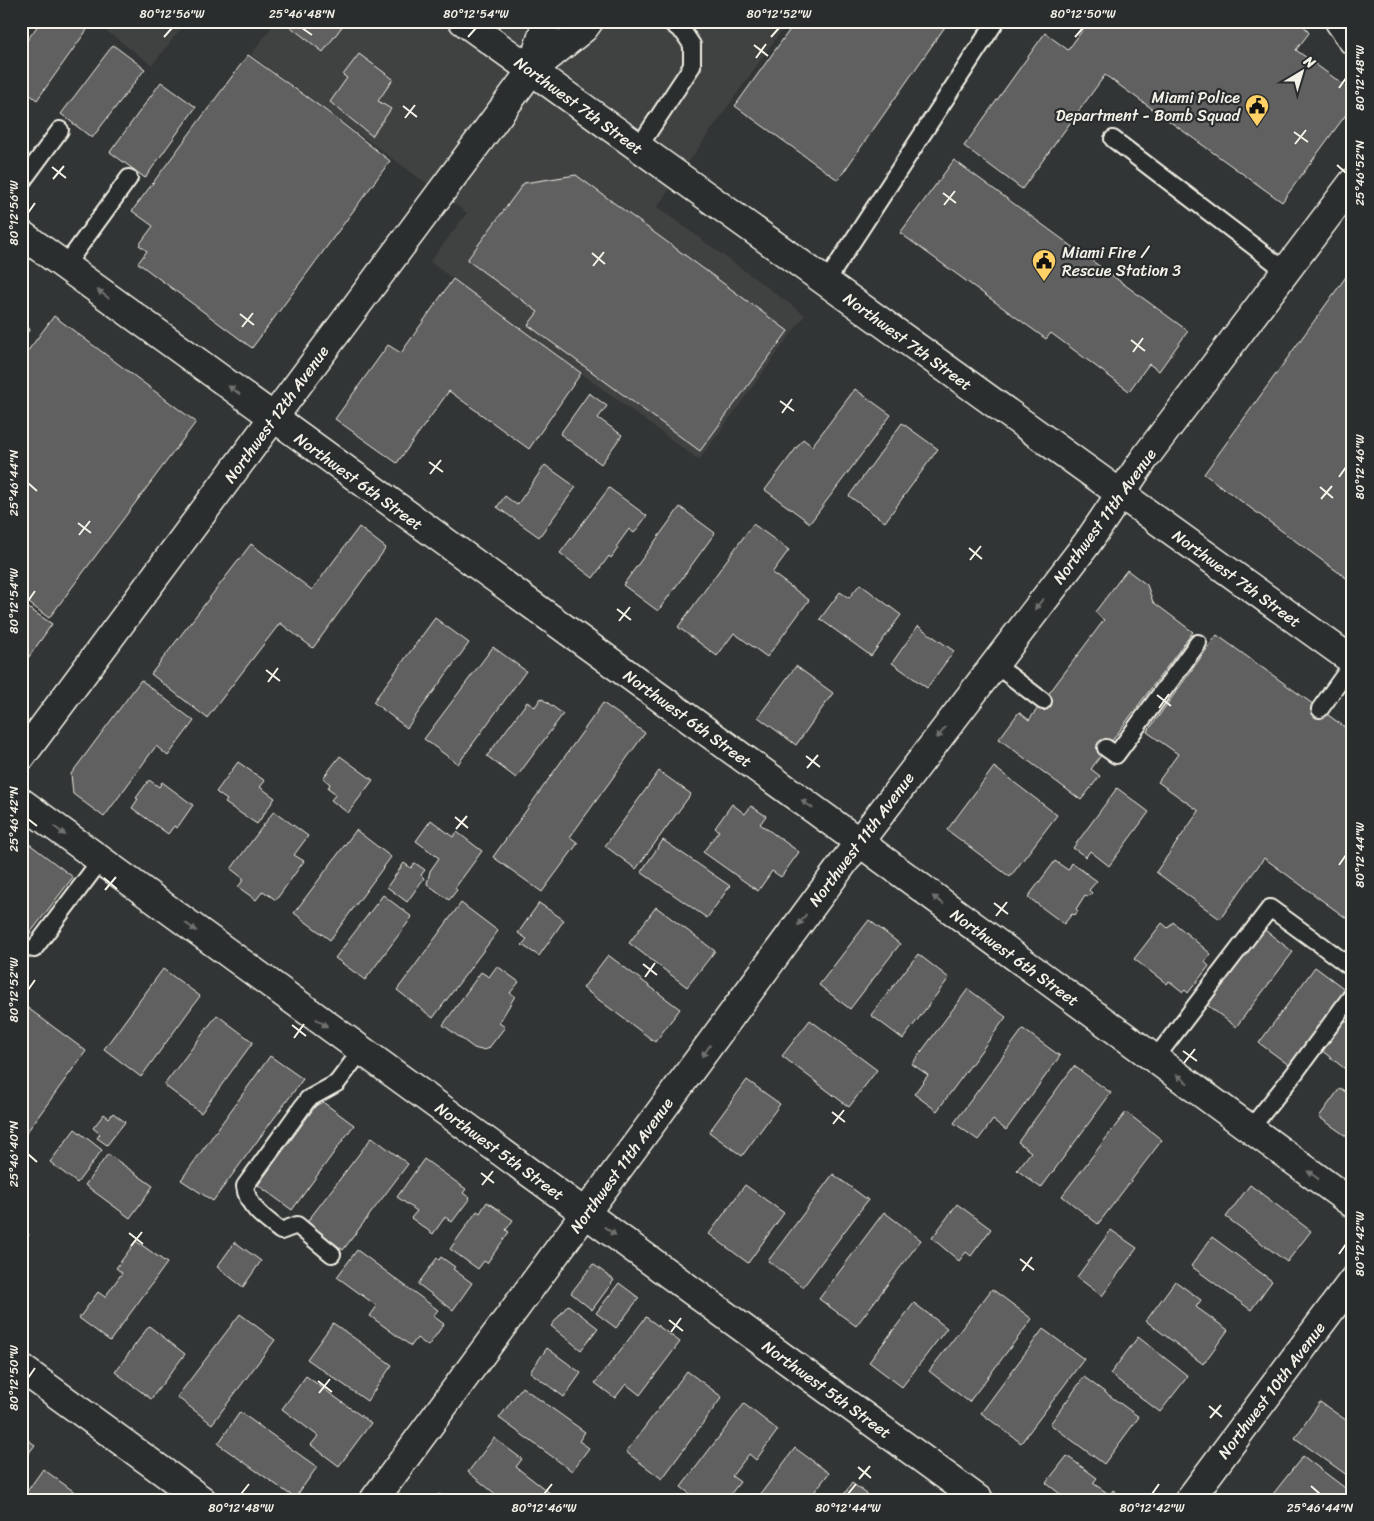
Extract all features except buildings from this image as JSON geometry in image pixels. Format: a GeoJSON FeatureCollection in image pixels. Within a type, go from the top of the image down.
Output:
{"type":"FeatureCollection","features":[{"type":"Feature","properties":{"kind":"street","name":"Northwest 7th Street"},"geometry":{"type":"LineString","coordinates":[[463,21],[1353,662]]}},
{"type":"Feature","properties":{"kind":"street","name":"Northwest 12th Avenue"},"geometry":{"type":"LineString","coordinates":[[531,71],[547,21]]}},
{"type":"Feature","properties":{"kind":"street","name":"Northwest 12th Avenue"},"geometry":{"type":"LineString","coordinates":[[21,757],[531,71],[584,28],[589,21]]}},
{"type":"Feature","properties":{"kind":"street"},"geometry":{"type":"LineString","coordinates":[[1339,21],[1353,41]]}},
{"type":"Feature","properties":{"kind":"street","name":"Northwest 11th Avenue"},"geometry":{"type":"LineString","coordinates":[[374,1500],[859,842],[993,663],[1088,542],[1120,494],[1353,182]]}},
{"type":"Feature","properties":{"kind":"street","name":"Northwest 6th Street"},"geometry":{"type":"LineString","coordinates":[[21,234],[859,842],[1353,1204]]}},
{"type":"Feature","properties":{"kind":"street","name":"Northwest 5th Street"},"geometry":{"type":"LineString","coordinates":[[21,802],[979,1500]]}},
{"type":"Feature","properties":{"kind":"street","name":"Northwest 10th Avenue"},"geometry":{"type":"LineString","coordinates":[[1189,1500],[1353,1280]]}},
{"type":"Feature","properties":{"kind":"street"},"geometry":{"type":"LineString","coordinates":[[21,1368],[202,1500]]}},
{"type":"Feature","properties":{"kind":"lane"},"geometry":{"type":"LineString","coordinates":[[638,148],[692,66],[692,46],[684,33],[669,21]]}},
{"type":"Feature","properties":{"kind":"lane"},"geometry":{"type":"LineString","coordinates":[[826,282],[996,21]]}},
{"type":"Feature","properties":{"kind":"lane"},"geometry":{"type":"LineString","coordinates":[[21,183],[60,130]]}},
{"type":"Feature","properties":{"kind":"lane"},"geometry":{"type":"LineString","coordinates":[[1113,138],[1286,271]]}},
{"type":"Feature","properties":{"kind":"lane"},"geometry":{"type":"LineString","coordinates":[[65,266],[129,178]]}},
{"type":"Feature","properties":{"kind":"lane"},"geometry":{"type":"LineString","coordinates":[[1106,748],[1116,755],[1198,643]]}},
{"type":"Feature","properties":{"kind":"lane"},"geometry":{"type":"LineString","coordinates":[[1320,709],[1353,662]]}},
{"type":"Feature","properties":{"kind":"lane"},"geometry":{"type":"LineString","coordinates":[[993,663],[1043,702]]}},
{"type":"Feature","properties":{"kind":"lane"},"geometry":{"type":"LineString","coordinates":[[34,949],[100,861]]}},
{"type":"Feature","properties":{"kind":"lane"},"geometry":{"type":"LineString","coordinates":[[1154,1060],[1270,908],[1353,969]]}},
{"type":"Feature","properties":{"kind":"lane"},"geometry":{"type":"LineString","coordinates":[[1250,1128],[1294,1074],[1353,994]]}},
{"type":"Feature","properties":{"kind":"lane"},"geometry":{"type":"LineString","coordinates":[[332,1254],[297,1226],[281,1230],[261,1216],[246,1198],[245,1186],[308,1099],[338,1083],[361,1051]]}},
{"type":"Feature","properties":{"kind":"shaded area"},"geometry":{"type":"Polygon","coordinates":[[[93,21],[187,21],[152,65],[93,21]]]}},
{"type":"Feature","properties":{"kind":"shaded area"},"geometry":{"type":"Polygon","coordinates":[[[276,21],[788,21],[657,207],[805,315],[699,460],[430,262],[467,213],[251,55],[276,21]]]}},
{"type":"Feature","properties":{"kind":"place","name":"Miami Police Department - Bomb Squad"},"geometry":{"type":"Point","coordinates":[1257,127]}},
{"type":"Feature","properties":{"kind":"place","name":"Miami Fire / Rescue Station 3"},"geometry":{"type":"Point","coordinates":[1044,282]}}]}
